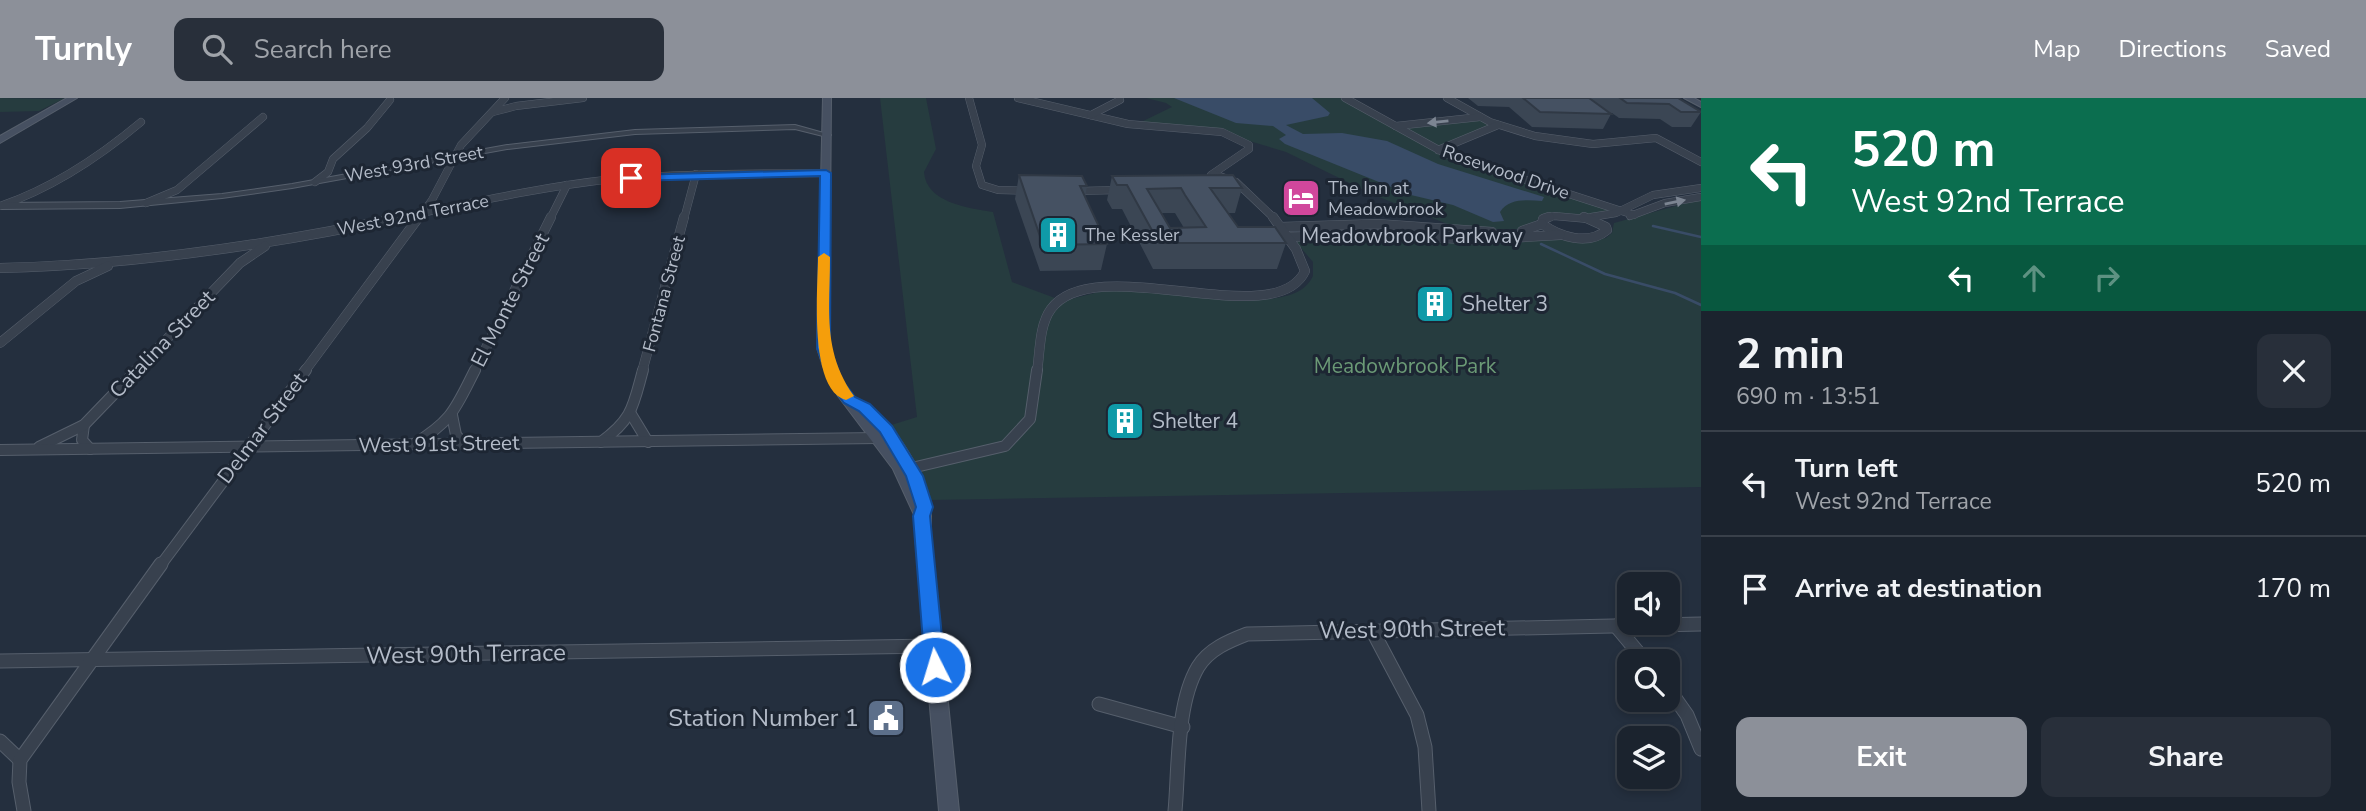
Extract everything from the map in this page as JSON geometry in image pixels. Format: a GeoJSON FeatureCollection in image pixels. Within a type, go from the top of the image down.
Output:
{"type":"FeatureCollection","features":[{"type":"Feature","properties":{"kind":"main road"},"geometry":{"type":"LineString","coordinates":[[0,140],[73,98]]}},
{"type":"Feature","properties":{"kind":"main road"},"geometry":{"type":"LineString","coordinates":[[827,98],[824,348],[835,381],[855,412],[906,470]]}},
{"type":"Feature","properties":{"kind":"main road"},"geometry":{"type":"LineString","coordinates":[[1688,98],[1701,105]]}},
{"type":"Feature","properties":{"kind":"main road"},"geometry":{"type":"LineString","coordinates":[[849,400],[865,408],[886,429],[906,470],[922,516],[949,811]]}},
{"type":"Feature","properties":{"kind":"street"},"geometry":{"type":"LineString","coordinates":[[505,98],[525,105]]}},
{"type":"Feature","properties":{"kind":"street","name":"Delmar Street"},"geometry":{"type":"LineString","coordinates":[[19,760],[247,447],[422,214],[440,188],[467,138],[505,98]]}},
{"type":"Feature","properties":{"kind":"street"},"geometry":{"type":"LineString","coordinates":[[492,112],[583,98]]}},
{"type":"Feature","properties":{"kind":"street"},"geometry":{"type":"LineString","coordinates":[[969,98],[982,145],[976,170],[982,185],[989,189],[1046,191]]}},
{"type":"Feature","properties":{"kind":"street"},"geometry":{"type":"LineString","coordinates":[[1018,98],[1130,124],[1200,129],[1232,137],[1250,145],[1249,149],[1208,178],[1243,188],[1259,202],[1287,237]]}},
{"type":"Feature","properties":{"kind":"street","name":"Rosewood Drive"},"geometry":{"type":"LineString","coordinates":[[1345,98],[1438,150],[1634,215]]}},
{"type":"Feature","properties":{"kind":"street"},"geometry":{"type":"LineString","coordinates":[[1447,98],[1498,125],[1546,139],[1575,143],[1656,138],[1701,162]]}},
{"type":"Feature","properties":{"kind":"street"},"geometry":{"type":"LineString","coordinates":[[315,182],[328,172],[333,159],[367,128],[390,100]]}},
{"type":"Feature","properties":{"kind":"street"},"geometry":{"type":"LineString","coordinates":[[1091,115],[1120,100]]}},
{"type":"Feature","properties":{"kind":"street"},"geometry":{"type":"LineString","coordinates":[[146,203],[177,190],[263,117]]}},
{"type":"Feature","properties":{"kind":"street"},"geometry":{"type":"LineString","coordinates":[[1396,126],[1480,117]]}},
{"type":"Feature","properties":{"kind":"street"},"geometry":{"type":"LineString","coordinates":[[795,127],[827,120]]}},
{"type":"Feature","properties":{"kind":"street"},"geometry":{"type":"LineString","coordinates":[[0,206],[33,195],[89,162],[141,122]]}},
{"type":"Feature","properties":{"kind":"street"},"geometry":{"type":"LineString","coordinates":[[1438,150],[1498,125]]}},
{"type":"Feature","properties":{"kind":"street","name":"West 93rd Street"},"geometry":{"type":"LineString","coordinates":[[0,206],[181,200],[347,177],[539,142],[623,133],[795,127],[827,135]]}},
{"type":"Feature","properties":{"kind":"street"},"geometry":{"type":"LineString","coordinates":[[328,172],[347,177]]}},
{"type":"Feature","properties":{"kind":"street","name":"West 92nd Terrace"},"geometry":{"type":"LineString","coordinates":[[0,268],[120,262],[273,242],[567,185],[696,174],[826,173]]}},
{"type":"Feature","properties":{"kind":"street","name":"Fontana Street"},"geometry":{"type":"LineString","coordinates":[[631,414],[696,174]]}},
{"type":"Feature","properties":{"kind":"street","name":"El Monte Street"},"geometry":{"type":"LineString","coordinates":[[412,445],[439,429],[452,415],[567,185]]}},
{"type":"Feature","properties":{"kind":"street","name":"Meadowbrook Parkway"},"geometry":{"type":"LineString","coordinates":[[1542,225],[1543,219],[1554,216],[1583,217],[1623,211],[1647,196],[1701,188]]}},
{"type":"Feature","properties":{"kind":"street"},"geometry":{"type":"LineString","coordinates":[[177,190],[181,200]]}},
{"type":"Feature","properties":{"kind":"street"},"geometry":{"type":"LineString","coordinates":[[1071,191],[1131,190]]}},
{"type":"Feature","properties":{"kind":"street"},"geometry":{"type":"LineString","coordinates":[[30,206],[33,195]]}},
{"type":"Feature","properties":{"kind":"street","name":"Meadowbrook Parkway"},"geometry":{"type":"LineString","coordinates":[[1287,237],[1375,233],[1474,240],[1560,235],[1600,237],[1605,234],[1609,222],[1665,204],[1701,197]]}},
{"type":"Feature","properties":{"kind":"street","name":"Meadowbrook Parkway"},"geometry":{"type":"LineString","coordinates":[[1583,217],[1606,227]]}},
{"type":"Feature","properties":{"kind":"street","name":"Meadowbrook Parkway"},"geometry":{"type":"LineString","coordinates":[[1280,227],[1378,224],[1459,232],[1504,232],[1531,230],[1542,225]]}},
{"type":"Feature","properties":{"kind":"street","name":"Meadowbrook Parkway"},"geometry":{"type":"LineString","coordinates":[[1542,225],[1560,235]]}},
{"type":"Feature","properties":{"kind":"street","name":"Meadowbrook Parkway"},"geometry":{"type":"LineString","coordinates":[[906,470],[1005,446],[1018,435],[1030,419],[1045,319],[1057,300],[1088,289],[1111,286],[1246,296],[1280,292],[1298,284],[1305,271],[1303,259],[1287,237]]}},
{"type":"Feature","properties":{"kind":"street","name":"Catalina Street"},"geometry":{"type":"LineString","coordinates":[[33,450],[83,425],[240,263],[273,242]]}},
{"type":"Feature","properties":{"kind":"street"},"geometry":{"type":"LineString","coordinates":[[223,249],[241,255],[240,263]]}},
{"type":"Feature","properties":{"kind":"street"},"geometry":{"type":"LineString","coordinates":[[0,343],[76,281],[120,262]]}},
{"type":"Feature","properties":{"kind":"street"},"geometry":{"type":"LineString","coordinates":[[73,265],[79,271],[76,281]]}},
{"type":"Feature","properties":{"kind":"street"},"geometry":{"type":"LineString","coordinates":[[601,442],[616,431],[631,414],[648,442]]}},
{"type":"Feature","properties":{"kind":"street"},"geometry":{"type":"LineString","coordinates":[[452,415],[456,435],[464,444]]}},
{"type":"Feature","properties":{"kind":"street"},"geometry":{"type":"LineString","coordinates":[[83,425],[82,440],[90,449]]}},
{"type":"Feature","properties":{"kind":"street","name":"West 91st Street"},"geometry":{"type":"LineString","coordinates":[[0,450],[878,438]]}},
{"type":"Feature","properties":{"kind":"street","name":"West 90th Street"},"geometry":{"type":"LineString","coordinates":[[1175,811],[1183,727],[1191,681],[1198,667],[1211,652],[1247,634],[1701,624]]}},
{"type":"Feature","properties":{"kind":"street"},"geometry":{"type":"LineString","coordinates":[[1616,626],[1635,649]]}},
{"type":"Feature","properties":{"kind":"street"},"geometry":{"type":"LineString","coordinates":[[1372,630],[1417,715],[1425,747],[1429,811]]}},
{"type":"Feature","properties":{"kind":"street","name":"West 90th Terrace"},"geometry":{"type":"LineString","coordinates":[[0,661],[933,646]]}},
{"type":"Feature","properties":{"kind":"street"},"geometry":{"type":"LineString","coordinates":[[1099,704],[1183,727]]}},
{"type":"Feature","properties":{"kind":"street"},"geometry":{"type":"LineString","coordinates":[[1680,705],[1701,749]]}},
{"type":"Feature","properties":{"kind":"street"},"geometry":{"type":"LineString","coordinates":[[0,741],[19,760],[24,811]]}},
{"type":"Feature","properties":{"kind":"green space"},"geometry":{"type":"Polygon","coordinates":[[[0,98],[65,98],[39,111],[0,112],[0,98]]]}},
{"type":"Feature","properties":{"kind":"green space","name":"Meadowbrook Park"},"geometry":{"type":"Polygon","coordinates":[[[880,98],[926,98],[936,149],[924,172],[932,191],[950,202],[993,212],[1012,282],[1063,301],[1111,289],[1258,300],[1274,298],[1296,292],[1309,283],[1313,276],[1313,262],[1296,242],[1300,239],[1539,237],[1593,240],[1606,238],[1612,233],[1614,223],[1701,199],[1701,487],[929,500],[910,455],[888,426],[917,417],[880,98]]]}},
{"type":"Feature","properties":{"kind":"green space"},"geometry":{"type":"Polygon","coordinates":[[[1146,98],[1342,98],[1440,153],[1611,211],[1589,215],[1563,213],[1540,218],[1521,229],[1460,229],[1374,195],[1286,152],[1203,127],[1137,124],[1172,107],[1146,98]]]}},
{"type":"Feature","properties":{"kind":"green space"},"geometry":{"type":"Polygon","coordinates":[[[1481,120],[1491,125],[1440,147],[1405,127],[1481,120]]]}},
{"type":"Feature","properties":{"kind":"water"},"geometry":{"type":"Polygon","coordinates":[[[1174,98],[1312,98],[1330,113],[1328,116],[1286,125],[1303,134],[1342,133],[1387,141],[1438,164],[1544,197],[1542,201],[1508,204],[1500,212],[1504,221],[1493,222],[1453,205],[1411,195],[1285,144],[1279,139],[1286,135],[1273,126],[1236,123],[1174,98]]]}},
{"type":"Feature","properties":{"kind":"building"},"geometry":{"type":"Polygon","coordinates":[[[1523,98],[1589,98],[1611,114],[1540,112],[1523,98]]]}},
{"type":"Feature","properties":{"kind":"building"},"geometry":{"type":"Polygon","coordinates":[[[1620,98],[1678,98],[1701,112],[1681,112],[1669,104],[1627,103],[1620,98]]]}},
{"type":"Feature","properties":{"kind":"building"},"geometry":{"type":"Polygon","coordinates":[[[1019,175],[1082,176],[1087,186],[1080,186],[1107,244],[1043,245],[1019,175]]]}},
{"type":"Feature","properties":{"kind":"building"},"geometry":{"type":"Polygon","coordinates":[[[1233,175],[1242,188],[1210,188],[1238,227],[1275,227],[1286,243],[1159,243],[1127,185],[1117,185],[1112,176],[1233,175]],[[1181,188],[1147,189],[1170,228],[1206,227],[1181,188]]]}},
{"type":"Feature","properties":{"kind":"building"},"geometry":{"type":"Polygon","coordinates":[[[1433,288],[1444,290],[1447,301],[1436,299],[1433,288]]]}},
{"type":"Feature","properties":{"kind":"waterway"},"geometry":{"type":"LineString","coordinates":[[1653,226],[1701,237]]}},
{"type":"Feature","properties":{"kind":"waterway"},"geometry":{"type":"LineString","coordinates":[[1541,244],[1605,274],[1675,293],[1701,305]]}},
{"type":"Feature","properties":{"kind":"slow traffic"},"geometry":{"type":"LineString","coordinates":[[824,257],[824,348],[835,381],[846,396]]}},
{"type":"Feature","properties":{"kind":"place","name":"The Inn at Meadowbrook"},"geometry":{"type":"Point","coordinates":[1301,198]}},
{"type":"Feature","properties":{"kind":"place","name":"The Kessler"},"geometry":{"type":"Point","coordinates":[1058,235]}},
{"type":"Feature","properties":{"kind":"place","name":"Shelter 3"},"geometry":{"type":"Point","coordinates":[1435,304]}},
{"type":"Feature","properties":{"kind":"place","name":"Shelter 4"},"geometry":{"type":"Point","coordinates":[1125,421]}},
{"type":"Feature","properties":{"kind":"place","name":"Station Number 1"},"geometry":{"type":"Point","coordinates":[886,718]}},
{"type":"Feature","properties":{"kind":"route"},"geometry":{"type":"LineString","coordinates":[[631,178],[696,174],[826,173],[823,338],[827,363],[835,381],[849,400],[865,408],[886,429],[915,476],[925,507],[922,516],[935,667]]}}]}
